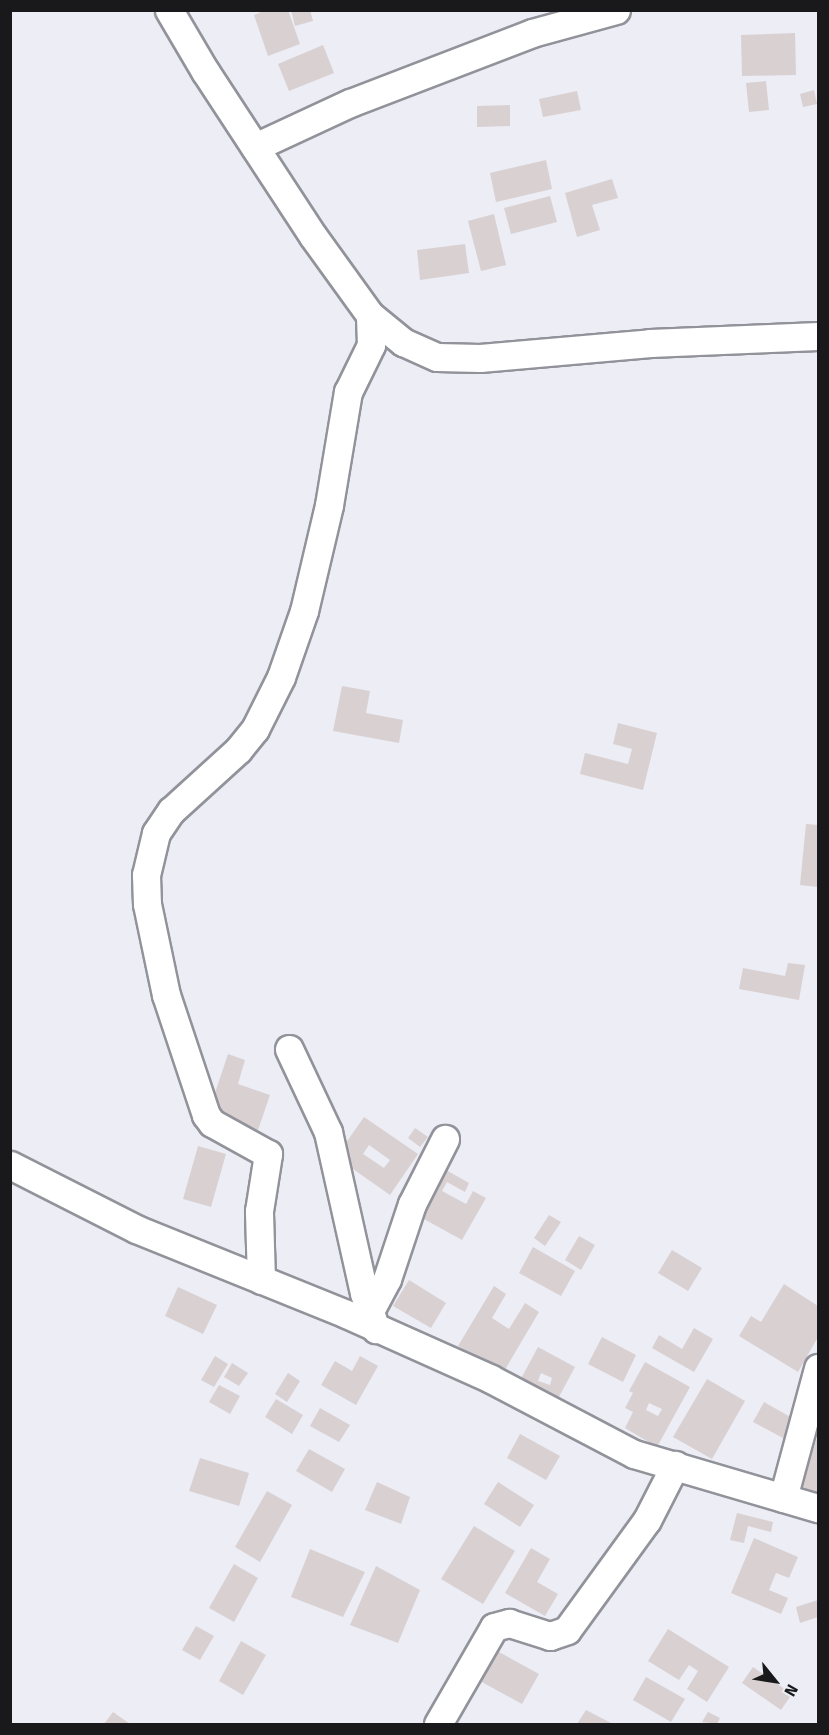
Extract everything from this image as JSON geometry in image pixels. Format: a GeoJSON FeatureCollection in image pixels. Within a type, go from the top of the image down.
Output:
{"type":"FeatureCollection","features":[{"type":"Feature","properties":{"kind":"street"},"geometry":{"type":"LineString","coordinates":[[169,10],[255,147],[370,315],[403,342],[437,357],[480,358],[650,343],[819,336]]}},
{"type":"Feature","properties":{"kind":"street"},"geometry":{"type":"LineString","coordinates":[[255,147],[350,103],[532,33],[616,10]]}},
{"type":"Feature","properties":{"kind":"street"},"geometry":{"type":"LineString","coordinates":[[261,1280],[260,1194],[268,1154],[212,1123],[206,1115],[164,984],[147,904],[146,874],[156,833],[171,811],[224,766],[249,736],[281,677],[304,611],[329,505],[348,392],[370,345],[370,315]]}},
{"type":"Feature","properties":{"kind":"street"},"geometry":{"type":"LineString","coordinates":[[289,1049],[328,1132],[373,1320]]}},
{"type":"Feature","properties":{"kind":"street"},"geometry":{"type":"LineString","coordinates":[[373,1320],[412,1204],[445,1139]]}},
{"type":"Feature","properties":{"kind":"street"},"geometry":{"type":"LineString","coordinates":[[10,1165],[136,1229],[261,1280],[373,1320],[634,1454],[819,1508]]}},
{"type":"Feature","properties":{"kind":"street"},"geometry":{"type":"LineString","coordinates":[[783,1498],[819,1368]]}},
{"type":"Feature","properties":{"kind":"street"},"geometry":{"type":"LineString","coordinates":[[438,1725],[494,1627],[509,1623],[550,1636],[567,1630],[646,1520],[675,1465]]}},
{"type":"Feature","properties":{"kind":"building"},"geometry":{"type":"Polygon","coordinates":[[[266,10],[288,10],[300,44],[268,56],[254,15],[266,10]]]}},
{"type":"Feature","properties":{"kind":"building"},"geometry":{"type":"Polygon","coordinates":[[[291,10],[310,10],[313,21],[295,26],[291,10]]]}},
{"type":"Feature","properties":{"kind":"building"},"geometry":{"type":"Polygon","coordinates":[[[795,33],[796,75],[742,76],[741,35],[795,33]]]}},
{"type":"Feature","properties":{"kind":"building"},"geometry":{"type":"Polygon","coordinates":[[[323,45],[334,73],[289,91],[278,64],[323,45]]]}},
{"type":"Feature","properties":{"kind":"building"},"geometry":{"type":"Polygon","coordinates":[[[766,81],[769,110],[749,112],[746,83],[766,81]]]}},
{"type":"Feature","properties":{"kind":"building"},"geometry":{"type":"Polygon","coordinates":[[[814,90],[817,104],[803,107],[800,94],[814,90]]]}},
{"type":"Feature","properties":{"kind":"building"},"geometry":{"type":"Polygon","coordinates":[[[577,91],[581,110],[543,117],[539,99],[577,91]]]}},
{"type":"Feature","properties":{"kind":"building"},"geometry":{"type":"Polygon","coordinates":[[[510,105],[510,126],[477,127],[477,106],[510,105]]]}},
{"type":"Feature","properties":{"kind":"building"},"geometry":{"type":"Polygon","coordinates":[[[546,160],[552,189],[496,202],[490,173],[546,160]]]}},
{"type":"Feature","properties":{"kind":"building"},"geometry":{"type":"Polygon","coordinates":[[[612,179],[618,198],[592,205],[600,230],[577,237],[565,193],[612,179]]]}},
{"type":"Feature","properties":{"kind":"building"},"geometry":{"type":"Polygon","coordinates":[[[550,196],[557,222],[511,234],[504,208],[550,196]]]}},
{"type":"Feature","properties":{"kind":"building"},"geometry":{"type":"Polygon","coordinates":[[[494,214],[506,265],[481,271],[468,221],[494,214]]]}},
{"type":"Feature","properties":{"kind":"building"},"geometry":{"type":"Polygon","coordinates":[[[465,244],[469,273],[420,280],[417,250],[465,244]]]}},
{"type":"Feature","properties":{"kind":"building"},"geometry":{"type":"Polygon","coordinates":[[[342,686],[370,691],[366,713],[403,720],[399,743],[333,731],[342,686]]]}},
{"type":"Feature","properties":{"kind":"building"},"geometry":{"type":"Polygon","coordinates":[[[618,723],[657,733],[643,790],[580,774],[585,753],[628,764],[632,749],[613,744],[618,723]]]}},
{"type":"Feature","properties":{"kind":"building"},"geometry":{"type":"Polygon","coordinates":[[[806,824],[818,825],[818,887],[800,885],[806,824]]]}},
{"type":"Feature","properties":{"kind":"building"},"geometry":{"type":"Polygon","coordinates":[[[788,963],[805,965],[799,1000],[739,989],[743,968],[785,976],[788,963]]]}},
{"type":"Feature","properties":{"kind":"building"},"geometry":{"type":"Polygon","coordinates":[[[228,1054],[245,1060],[238,1084],[270,1095],[258,1130],[208,1114],[228,1054]]]}},
{"type":"Feature","properties":{"kind":"building"},"geometry":{"type":"Polygon","coordinates":[[[364,1117],[418,1154],[390,1195],[336,1157],[364,1117]],[[369,1145],[363,1154],[384,1168],[390,1160],[369,1145]]]}},
{"type":"Feature","properties":{"kind":"building"},"geometry":{"type":"Polygon","coordinates":[[[415,1128],[428,1137],[420,1147],[408,1138],[415,1128]]]}},
{"type":"Feature","properties":{"kind":"building"},"geometry":{"type":"Polygon","coordinates":[[[198,1146],[226,1154],[211,1207],[183,1199],[198,1146]]]}},
{"type":"Feature","properties":{"kind":"building"},"geometry":{"type":"Polygon","coordinates":[[[439,1166],[469,1183],[465,1192],[447,1182],[442,1191],[466,1204],[473,1191],[486,1198],[462,1240],[413,1213],[439,1166]]]}},
{"type":"Feature","properties":{"kind":"building"},"geometry":{"type":"Polygon","coordinates":[[[549,1215],[561,1222],[545,1246],[534,1238],[549,1215]]]}},
{"type":"Feature","properties":{"kind":"building"},"geometry":{"type":"Polygon","coordinates":[[[579,1236],[595,1245],[581,1270],[565,1260],[579,1236]]]}},
{"type":"Feature","properties":{"kind":"building"},"geometry":{"type":"Polygon","coordinates":[[[533,1247],[575,1271],[561,1296],[519,1273],[533,1247]]]}},
{"type":"Feature","properties":{"kind":"building"},"geometry":{"type":"Polygon","coordinates":[[[672,1250],[702,1268],[688,1291],[658,1273],[672,1250]]]}},
{"type":"Feature","properties":{"kind":"building"},"geometry":{"type":"Polygon","coordinates":[[[409,1280],[446,1303],[431,1328],[393,1306],[409,1280]]]}},
{"type":"Feature","properties":{"kind":"building"},"geometry":{"type":"Polygon","coordinates":[[[784,1284],[818,1306],[818,1337],[798,1372],[739,1336],[751,1316],[761,1322],[784,1284]]]}},
{"type":"Feature","properties":{"kind":"building"},"geometry":{"type":"Polygon","coordinates":[[[494,1286],[506,1294],[492,1318],[509,1329],[525,1303],[539,1312],[503,1373],[458,1346],[494,1286]]]}},
{"type":"Feature","properties":{"kind":"building"},"geometry":{"type":"Polygon","coordinates":[[[178,1287],[217,1305],[203,1334],[165,1316],[178,1287]]]}},
{"type":"Feature","properties":{"kind":"building"},"geometry":{"type":"Polygon","coordinates":[[[694,1328],[713,1339],[694,1372],[652,1348],[659,1335],[682,1349],[694,1328]]]}},
{"type":"Feature","properties":{"kind":"building"},"geometry":{"type":"Polygon","coordinates":[[[602,1337],[636,1355],[623,1382],[588,1364],[602,1337]]]}},
{"type":"Feature","properties":{"kind":"building"},"geometry":{"type":"Polygon","coordinates":[[[538,1347],[575,1367],[553,1408],[516,1388],[538,1347]],[[541,1373],[538,1381],[550,1385],[552,1378],[541,1373]]]}},
{"type":"Feature","properties":{"kind":"building"},"geometry":{"type":"Polygon","coordinates":[[[215,1356],[228,1364],[214,1387],[201,1380],[215,1356]]]}},
{"type":"Feature","properties":{"kind":"building"},"geometry":{"type":"Polygon","coordinates":[[[360,1356],[378,1366],[356,1405],[321,1385],[335,1361],[352,1371],[360,1356]]]}},
{"type":"Feature","properties":{"kind":"building"},"geometry":{"type":"Polygon","coordinates":[[[645,1362],[690,1387],[657,1447],[625,1428],[633,1412],[625,1408],[633,1393],[629,1391],[645,1362]],[[649,1403],[646,1410],[658,1416],[662,1409],[649,1403]]]}},
{"type":"Feature","properties":{"kind":"building"},"geometry":{"type":"Polygon","coordinates":[[[232,1363],[248,1373],[239,1386],[224,1377],[232,1363]]]}},
{"type":"Feature","properties":{"kind":"building"},"geometry":{"type":"Polygon","coordinates":[[[288,1373],[300,1381],[287,1402],[275,1394],[288,1373]]]}},
{"type":"Feature","properties":{"kind":"building"},"geometry":{"type":"Polygon","coordinates":[[[707,1379],[745,1401],[712,1459],[673,1437],[707,1379]]]}},
{"type":"Feature","properties":{"kind":"building"},"geometry":{"type":"Polygon","coordinates":[[[219,1385],[240,1396],[230,1414],[209,1402],[219,1385]]]}},
{"type":"Feature","properties":{"kind":"building"},"geometry":{"type":"Polygon","coordinates":[[[276,1399],[303,1415],[292,1434],[265,1417],[276,1399]]]}},
{"type":"Feature","properties":{"kind":"building"},"geometry":{"type":"Polygon","coordinates":[[[764,1402],[794,1419],[783,1438],[753,1422],[764,1402]]]}},
{"type":"Feature","properties":{"kind":"building"},"geometry":{"type":"Polygon","coordinates":[[[320,1408],[350,1425],[339,1442],[310,1426],[320,1408]]]}},
{"type":"Feature","properties":{"kind":"building"},"geometry":{"type":"Polygon","coordinates":[[[520,1434],[560,1456],[546,1480],[507,1458],[520,1434]]]}},
{"type":"Feature","properties":{"kind":"building"},"geometry":{"type":"Polygon","coordinates":[[[818,1434],[818,1499],[800,1493],[818,1434]]]}},
{"type":"Feature","properties":{"kind":"building"},"geometry":{"type":"Polygon","coordinates":[[[309,1449],[345,1469],[332,1492],[296,1471],[309,1449]]]}},
{"type":"Feature","properties":{"kind":"building"},"geometry":{"type":"Polygon","coordinates":[[[200,1458],[249,1473],[239,1506],[189,1491],[200,1458]]]}},
{"type":"Feature","properties":{"kind":"building"},"geometry":{"type":"Polygon","coordinates":[[[377,1482],[410,1497],[401,1524],[365,1510],[377,1482]]]}},
{"type":"Feature","properties":{"kind":"building"},"geometry":{"type":"Polygon","coordinates":[[[498,1482],[534,1505],[520,1527],[484,1504],[498,1482]]]}},
{"type":"Feature","properties":{"kind":"building"},"geometry":{"type":"Polygon","coordinates":[[[267,1491],[292,1505],[260,1562],[235,1547],[267,1491]]]}},
{"type":"Feature","properties":{"kind":"building"},"geometry":{"type":"Polygon","coordinates":[[[737,1513],[773,1522],[771,1532],[748,1526],[744,1543],[730,1540],[737,1513]]]}},
{"type":"Feature","properties":{"kind":"building"},"geometry":{"type":"Polygon","coordinates":[[[474,1526],[515,1551],[483,1604],[441,1579],[474,1526]]]}},
{"type":"Feature","properties":{"kind":"building"},"geometry":{"type":"Polygon","coordinates":[[[754,1538],[798,1557],[789,1578],[776,1573],[769,1590],[788,1598],[781,1614],[731,1593],[754,1538]]]}},
{"type":"Feature","properties":{"kind":"building"},"geometry":{"type":"Polygon","coordinates":[[[531,1548],[550,1559],[537,1582],[558,1594],[545,1616],[505,1593],[531,1548]]]}},
{"type":"Feature","properties":{"kind":"building"},"geometry":{"type":"Polygon","coordinates":[[[310,1549],[365,1572],[343,1617],[291,1597],[310,1549]]]}},
{"type":"Feature","properties":{"kind":"building"},"geometry":{"type":"Polygon","coordinates":[[[234,1564],[258,1578],[234,1622],[209,1608],[234,1564]]]}},
{"type":"Feature","properties":{"kind":"building"},"geometry":{"type":"Polygon","coordinates":[[[376,1566],[420,1590],[398,1643],[350,1625],[376,1566]]]}},
{"type":"Feature","properties":{"kind":"building"},"geometry":{"type":"Polygon","coordinates":[[[818,1600],[818,1617],[800,1623],[796,1607],[818,1600]]]}},
{"type":"Feature","properties":{"kind":"building"},"geometry":{"type":"Polygon","coordinates":[[[196,1626],[214,1636],[200,1660],[182,1650],[196,1626]]]}},
{"type":"Feature","properties":{"kind":"building"},"geometry":{"type":"Polygon","coordinates":[[[668,1629],[729,1667],[707,1702],[687,1689],[698,1671],[689,1665],[679,1680],[648,1661],[668,1629]]]}},
{"type":"Feature","properties":{"kind":"building"},"geometry":{"type":"Polygon","coordinates":[[[241,1641],[266,1655],[243,1695],[219,1681],[241,1641]]]}},
{"type":"Feature","properties":{"kind":"building"},"geometry":{"type":"Polygon","coordinates":[[[497,1651],[539,1674],[522,1704],[480,1681],[497,1651]]]}},
{"type":"Feature","properties":{"kind":"building"},"geometry":{"type":"Polygon","coordinates":[[[753,1667],[792,1694],[781,1710],[742,1683],[753,1667]]]}},
{"type":"Feature","properties":{"kind":"building"},"geometry":{"type":"Polygon","coordinates":[[[646,1677],[685,1699],[671,1722],[633,1700],[646,1677]]]}},
{"type":"Feature","properties":{"kind":"building"},"geometry":{"type":"Polygon","coordinates":[[[586,1710],[613,1724],[577,1724],[586,1710]]]}},
{"type":"Feature","properties":{"kind":"building"},"geometry":{"type":"Polygon","coordinates":[[[113,1712],[130,1724],[104,1724],[113,1712]]]}},
{"type":"Feature","properties":{"kind":"building"},"geometry":{"type":"Polygon","coordinates":[[[708,1712],[720,1718],[717,1724],[702,1722],[708,1712]]]}}]}
